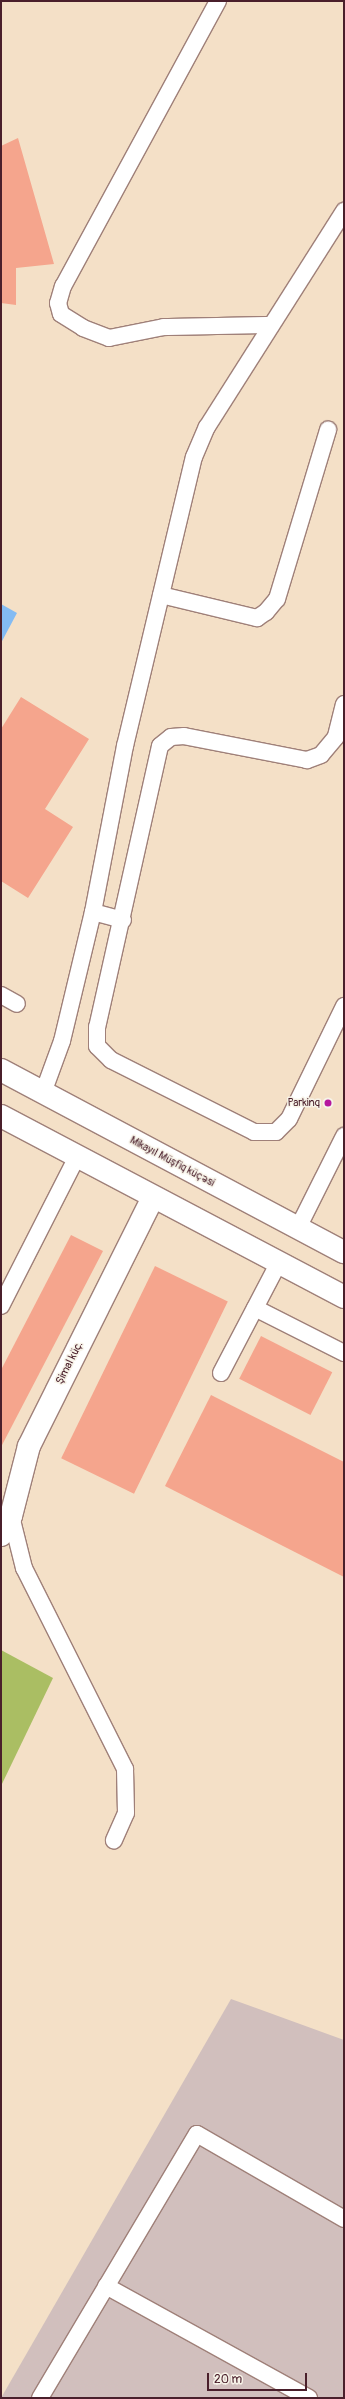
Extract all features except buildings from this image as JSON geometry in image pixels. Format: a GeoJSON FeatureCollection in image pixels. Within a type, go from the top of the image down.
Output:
{"type":"FeatureCollection","features":[{"type":"Feature","properties":{"kind":"main road","name":"Mikayıl Müşfiq küçəsi"},"geometry":{"type":"LineString","coordinates":[[1,1070],[344,1252]]}},
{"type":"Feature","properties":{"kind":"main road"},"geometry":{"type":"LineString","coordinates":[[1,1116],[344,1297]]}},
{"type":"Feature","properties":{"kind":"main road","name":"Şimal küç."},"geometry":{"type":"LineString","coordinates":[[1,1535],[11,1516],[29,1446],[153,1196]]}},
{"type":"Feature","properties":{"kind":"lane"},"geometry":{"type":"LineString","coordinates":[[218,1],[63,286],[58,303],[61,314],[83,328],[109,338],[164,327],[270,325]]}},
{"type":"Feature","properties":{"kind":"lane"},"geometry":{"type":"LineString","coordinates":[[43,1093],[62,1041],[93,912],[125,746],[194,457],[207,427],[270,325],[344,211]]}},
{"type":"Feature","properties":{"kind":"lane"},"geometry":{"type":"LineString","coordinates":[[161,595],[257,618],[266,612],[277,599],[328,430]]}},
{"type":"Feature","properties":{"kind":"lane"},"geometry":{"type":"LineString","coordinates":[[344,704],[336,737],[321,755],[307,760],[184,736],[171,737],[160,746],[123,920],[97,1027],[97,1046],[111,1060],[254,1132],[276,1132],[289,1119],[344,1006]]}},
{"type":"Feature","properties":{"kind":"lane"},"geometry":{"type":"LineString","coordinates":[[93,912],[123,920]]}},
{"type":"Feature","properties":{"kind":"lane"},"geometry":{"type":"LineString","coordinates":[[1,996],[17,1004]]}},
{"type":"Feature","properties":{"kind":"lane"},"geometry":{"type":"LineString","coordinates":[[298,1228],[344,1136]]}},
{"type":"Feature","properties":{"kind":"lane"},"geometry":{"type":"LineString","coordinates":[[1,1306],[76,1156]]}},
{"type":"Feature","properties":{"kind":"lane"},"geometry":{"type":"LineString","coordinates":[[221,1373],[278,1262]]}},
{"type":"Feature","properties":{"kind":"lane"},"geometry":{"type":"LineString","coordinates":[[255,1308],[344,1353]]}},
{"type":"Feature","properties":{"kind":"lane"},"geometry":{"type":"LineString","coordinates":[[11,1516],[24,1568],[125,1769],[126,1813],[114,1840]]}},
{"type":"Feature","properties":{"kind":"lane"},"geometry":{"type":"LineString","coordinates":[[40,2398],[197,2134],[344,2219]]}},
{"type":"Feature","properties":{"kind":"lane"},"geometry":{"type":"LineString","coordinates":[[106,2286],[309,2398]]}},
{"type":"Feature","properties":{"kind":"shaded area"},"geometry":{"type":"Polygon","coordinates":[[[231,1999],[344,2040],[344,2398],[1,2398],[231,1999]]]}},
{"type":"Feature","properties":{"kind":"green space"},"geometry":{"type":"Polygon","coordinates":[[[1,1650],[53,1678],[1,1786],[1,1650]]]}},
{"type":"Feature","properties":{"kind":"water"},"geometry":{"type":"Polygon","coordinates":[[[1,604],[17,613],[1,643],[1,604]]]}},
{"type":"Feature","properties":{"kind":"place","name":"Parkinq"},"geometry":{"type":"Point","coordinates":[328,1103]}}]}
